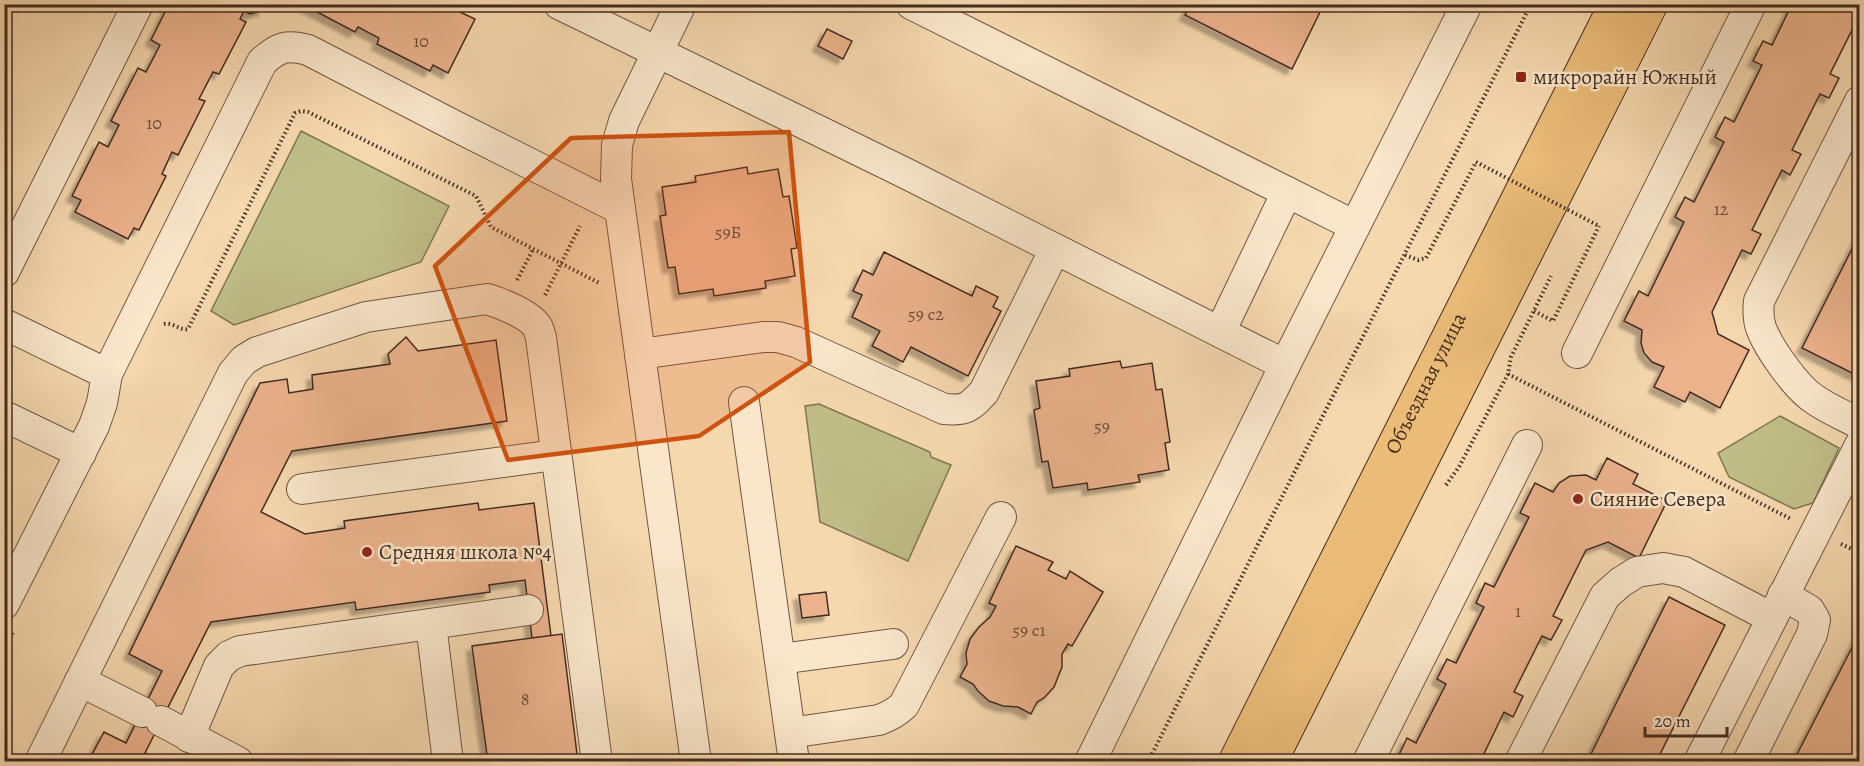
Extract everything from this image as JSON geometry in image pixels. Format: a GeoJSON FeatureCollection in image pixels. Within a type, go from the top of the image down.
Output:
{"type":"FeatureCollection","features":[{"type":"Feature","properties":{"kind":"main road","name":"Объездная улица"},"geometry":{"type":"LineString","coordinates":[[1235,762],[1616,4]]}},
{"type":"Feature","properties":{"kind":"main road","name":"Объездная улица"},"geometry":{"type":"LineString","coordinates":[[1270,762],[1651,4]]}},
{"type":"Feature","properties":{"kind":"street"},"geometry":{"type":"LineString","coordinates":[[4,272],[138,4]]}},
{"type":"Feature","properties":{"kind":"street"},"geometry":{"type":"LineString","coordinates":[[559,4],[905,173],[1285,365]]}},
{"type":"Feature","properties":{"kind":"street"},"geometry":{"type":"LineString","coordinates":[[681,4],[624,121],[617,145],[616,179],[696,762]]}},
{"type":"Feature","properties":{"kind":"street"},"geometry":{"type":"LineString","coordinates":[[910,4],[1355,226]]}},
{"type":"Feature","properties":{"kind":"street"},"geometry":{"type":"LineString","coordinates":[[1090,762],[1285,365],[1467,4]]}},
{"type":"Feature","properties":{"kind":"street"},"geometry":{"type":"LineString","coordinates":[[1577,353],[1751,4]]}},
{"type":"Feature","properties":{"kind":"street"},"geometry":{"type":"LineString","coordinates":[[10,617],[99,411],[107,374],[262,62],[273,52],[284,47],[297,46],[309,50],[620,209]]}},
{"type":"Feature","properties":{"kind":"street"},"geometry":{"type":"LineString","coordinates":[[1860,100],[1759,301],[1758,313],[1761,328],[1768,342],[1800,388],[1815,400],[1860,424]]}},
{"type":"Feature","properties":{"kind":"street"},"geometry":{"type":"LineString","coordinates":[[1220,332],[1287,192]]}},
{"type":"Feature","properties":{"kind":"street"},"geometry":{"type":"LineString","coordinates":[[640,354],[763,337],[778,337],[802,345],[944,409],[959,410],[972,405],[984,392],[1055,249]]}},
{"type":"Feature","properties":{"kind":"street"},"geometry":{"type":"LineString","coordinates":[[40,762],[233,373],[244,360],[257,352],[373,315],[487,299],[504,305],[531,320],[537,327],[541,338],[555,456],[550,607],[597,762]]}},
{"type":"Feature","properties":{"kind":"street"},"geometry":{"type":"LineString","coordinates":[[4,324],[107,374]]}},
{"type":"Feature","properties":{"kind":"street"},"geometry":{"type":"LineString","coordinates":[[744,402],[792,747],[879,720],[898,711],[904,705],[1001,517]]}},
{"type":"Feature","properties":{"kind":"street"},"geometry":{"type":"LineString","coordinates":[[4,416],[81,453]]}},
{"type":"Feature","properties":{"kind":"street"},"geometry":{"type":"LineString","coordinates":[[1368,762],[1527,445]]}},
{"type":"Feature","properties":{"kind":"street"},"geometry":{"type":"LineString","coordinates":[[1699,762],[1860,445]]}},
{"type":"Feature","properties":{"kind":"street"},"geometry":{"type":"LineString","coordinates":[[302,489],[555,456]]}},
{"type":"Feature","properties":{"kind":"street"},"geometry":{"type":"LineString","coordinates":[[1520,762],[1605,596],[1637,572],[1663,568],[1684,573],[1778,606],[1809,610],[1815,620],[1812,633],[1748,762]]}},
{"type":"Feature","properties":{"kind":"street"},"geometry":{"type":"LineString","coordinates":[[189,737],[219,666],[229,656],[240,651],[550,607]]}},
{"type":"Feature","properties":{"kind":"street"},"geometry":{"type":"LineString","coordinates":[[431,624],[448,762]]}},
{"type":"Feature","properties":{"kind":"street"},"geometry":{"type":"LineString","coordinates":[[780,659],[893,644]]}},
{"type":"Feature","properties":{"kind":"street"},"geometry":{"type":"LineString","coordinates":[[80,681],[238,762]]}},
{"type":"Feature","properties":{"kind":"path"},"geometry":{"type":"LineString","coordinates":[[1148,762],[1531,4]]}},
{"type":"Feature","properties":{"kind":"path"},"geometry":{"type":"LineString","coordinates":[[163,324],[169,323],[184,330],[188,328],[295,113],[301,111],[308,112],[476,196],[491,226],[604,285]]}},
{"type":"Feature","properties":{"kind":"path"},"geometry":{"type":"LineString","coordinates":[[1404,255],[1418,260],[1426,258],[1476,162],[1599,226],[1553,321],[1534,311]]}},
{"type":"Feature","properties":{"kind":"path"},"geometry":{"type":"LineString","coordinates":[[531,320],[580,226]]}},
{"type":"Feature","properties":{"kind":"path"},"geometry":{"type":"LineString","coordinates":[[504,305],[533,249]]}},
{"type":"Feature","properties":{"kind":"path"},"geometry":{"type":"LineString","coordinates":[[1508,374],[1860,553]]}},
{"type":"Feature","properties":{"kind":"path"},"geometry":{"type":"LineString","coordinates":[[4,650],[10,617]]}},
{"type":"Feature","properties":{"kind":"highlighted area"},"geometry":{"type":"Polygon","coordinates":[[[789,132],[810,362],[699,436],[508,460],[435,266],[571,138],[789,132]]]}},
{"type":"Feature","properties":{"kind":"shaded area"},"geometry":{"type":"Polygon","coordinates":[[[301,131],[449,206],[421,262],[234,325],[211,311],[301,131]]]}},
{"type":"Feature","properties":{"kind":"shaded area"},"geometry":{"type":"Polygon","coordinates":[[[819,404],[930,452],[931,457],[951,465],[908,561],[820,522],[805,406],[819,404]]]}},
{"type":"Feature","properties":{"kind":"shaded area"},"geometry":{"type":"Polygon","coordinates":[[[1780,416],[1839,448],[1813,503],[1794,509],[1729,477],[1718,453],[1780,416]]]}},
{"type":"Feature","properties":{"kind":"building"},"geometry":{"type":"Polygon","coordinates":[[[169,4],[263,4],[264,10],[250,14],[244,11],[240,19],[246,22],[219,74],[213,72],[199,99],[205,101],[178,155],[172,152],[162,174],[166,176],[139,230],[134,228],[128,239],[75,212],[81,200],[72,196],[99,142],[108,147],[119,125],[111,121],[138,68],[146,72],[160,45],[151,40],[169,4]]]}},
{"type":"Feature","properties":{"kind":"building"},"geometry":{"type":"Polygon","coordinates":[[[302,4],[463,4],[460,12],[475,19],[448,73],[433,65],[430,71],[377,44],[379,38],[358,27],[355,32],[302,4]]]}},
{"type":"Feature","properties":{"kind":"building"},"geometry":{"type":"Polygon","coordinates":[[[1190,4],[1324,4],[1292,69],[1185,15],[1190,4]]]}},
{"type":"Feature","properties":{"kind":"building"},"geometry":{"type":"Polygon","coordinates":[[[1792,4],[1860,4],[1860,14],[1830,74],[1839,78],[1829,98],[1820,94],[1792,150],[1801,154],[1790,175],[1782,170],[1752,230],[1761,234],[1751,254],[1742,250],[1712,312],[1718,334],[1749,350],[1720,408],[1690,392],[1685,402],[1654,387],[1664,367],[1652,362],[1644,353],[1641,343],[1642,330],[1624,321],[1639,291],[1648,296],[1684,222],[1675,217],[1685,197],[1694,202],[1724,142],[1715,137],[1725,117],[1734,122],[1762,65],[1753,61],[1763,41],[1772,45],[1792,4]]]}},
{"type":"Feature","properties":{"kind":"building"},"geometry":{"type":"Polygon","coordinates":[[[827,29],[852,41],[843,59],[818,46],[827,29]]]}},
{"type":"Feature","properties":{"kind":"building"},"geometry":{"type":"Polygon","coordinates":[[[747,167],[748,174],[778,169],[783,197],[789,196],[797,248],[791,249],[795,276],[765,281],[766,288],[714,296],[713,289],[679,294],[675,267],[668,268],[660,216],[666,215],[662,187],[696,182],[695,176],[747,167]]]}},
{"type":"Feature","properties":{"kind":"building"},"geometry":{"type":"Polygon","coordinates":[[[1860,233],[1860,372],[1858,376],[1802,348],[1860,233]]]}},
{"type":"Feature","properties":{"kind":"building"},"geometry":{"type":"Polygon","coordinates":[[[884,252],[972,296],[976,286],[998,297],[993,307],[1001,311],[968,376],[911,347],[903,362],[872,346],[880,331],[852,317],[862,295],[853,291],[863,270],[873,275],[884,252]]]}},
{"type":"Feature","properties":{"kind":"building"},"geometry":{"type":"Polygon","coordinates":[[[406,337],[418,351],[496,340],[507,421],[292,451],[261,512],[305,534],[345,528],[344,521],[478,503],[479,510],[534,503],[551,636],[532,638],[525,580],[489,585],[490,592],[356,610],[355,602],[211,622],[145,753],[160,762],[88,762],[104,732],[126,743],[162,671],[129,654],[260,383],[287,379],[289,393],[313,389],[312,375],[390,364],[388,354],[406,337]]]}},
{"type":"Feature","properties":{"kind":"building"},"geometry":{"type":"Polygon","coordinates":[[[1120,361],[1122,368],[1152,363],[1156,390],[1162,389],[1170,442],[1165,443],[1169,470],[1138,475],[1140,482],[1088,490],[1087,483],[1053,488],[1048,461],[1042,462],[1034,410],[1040,408],[1036,381],[1070,376],[1069,369],[1120,361]]]}},
{"type":"Feature","properties":{"kind":"building"},"geometry":{"type":"Polygon","coordinates":[[[1607,458],[1638,474],[1633,484],[1667,501],[1639,558],[1608,542],[1586,550],[1553,616],[1562,620],[1551,640],[1542,636],[1514,692],[1523,696],[1513,717],[1504,712],[1480,762],[1403,762],[1397,759],[1407,738],[1416,743],[1446,684],[1437,679],[1447,659],[1456,663],[1484,607],[1476,603],[1485,583],[1494,587],[1529,517],[1520,513],[1535,483],[1553,492],[1559,483],[1570,476],[1586,475],[1596,480],[1607,458]]]}},
{"type":"Feature","properties":{"kind":"building"},"geometry":{"type":"Polygon","coordinates":[[[1016,546],[1053,562],[1048,570],[1066,579],[1070,571],[1103,592],[1072,646],[1068,644],[1062,654],[1062,667],[1054,687],[1037,702],[1031,714],[1018,707],[1003,706],[989,701],[973,684],[960,677],[967,664],[966,653],[970,639],[990,617],[996,606],[989,603],[1016,546]]]}},
{"type":"Feature","properties":{"kind":"building"},"geometry":{"type":"Polygon","coordinates":[[[826,592],[829,615],[802,618],[799,595],[826,592]]]}},
{"type":"Feature","properties":{"kind":"building"},"geometry":{"type":"Polygon","coordinates":[[[1669,597],[1725,625],[1656,762],[1587,762],[1669,597]]]}},
{"type":"Feature","properties":{"kind":"building"},"geometry":{"type":"Polygon","coordinates":[[[1860,632],[1860,762],[1793,762],[1860,632]]]}},
{"type":"Feature","properties":{"kind":"building"},"geometry":{"type":"Polygon","coordinates":[[[562,634],[578,762],[488,762],[472,646],[562,634]]]}},
{"type":"Feature","properties":{"kind":"place","name":"микрорайн Южный"},"geometry":{"type":"Point","coordinates":[1521,77]}},
{"type":"Feature","properties":{"kind":"place","name":"Сияние Севера"},"geometry":{"type":"Point","coordinates":[1578,499]}},
{"type":"Feature","properties":{"kind":"place","name":"Средняя школа №4"},"geometry":{"type":"Point","coordinates":[367,552]}}]}
